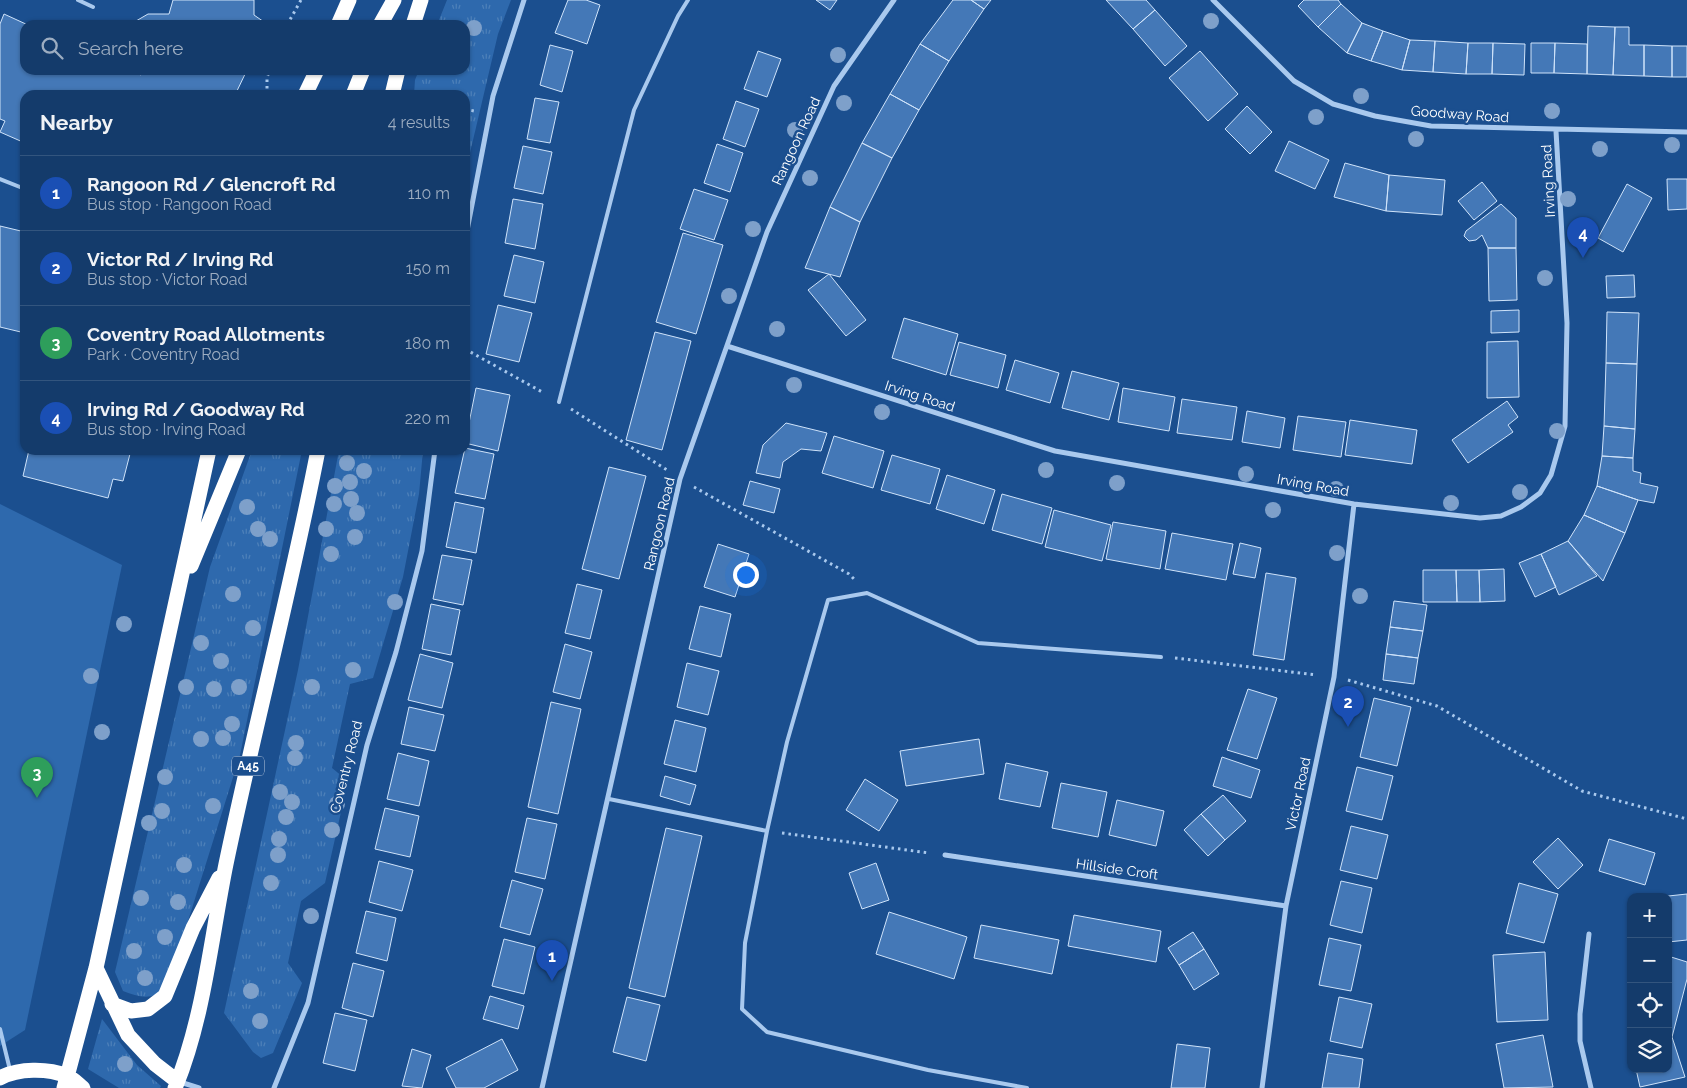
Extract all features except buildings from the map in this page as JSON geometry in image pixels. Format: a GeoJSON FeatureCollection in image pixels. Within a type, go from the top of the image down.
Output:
{"type":"FeatureCollection","features":[{"type":"Feature","properties":{"kind":"highway"},"geometry":{"type":"LineString","coordinates":[[340,20],[349,0]]}},
{"type":"Feature","properties":{"kind":"highway"},"geometry":{"type":"LineString","coordinates":[[383,20],[394,0]]}},
{"type":"Feature","properties":{"kind":"highway"},"geometry":{"type":"LineString","coordinates":[[415,20],[422,0]]}},
{"type":"Feature","properties":{"kind":"highway"},"geometry":{"type":"LineString","coordinates":[[307,90],[315,75]]}},
{"type":"Feature","properties":{"kind":"highway"},"geometry":{"type":"LineString","coordinates":[[355,90],[361,75]]}},
{"type":"Feature","properties":{"kind":"highway"},"geometry":{"type":"LineString","coordinates":[[393,90],[397,75]]}},
{"type":"Feature","properties":{"kind":"highway"},"geometry":{"type":"LineString","coordinates":[[66,1082],[96,968],[208,455]]}},
{"type":"Feature","properties":{"kind":"highway"},"geometry":{"type":"LineString","coordinates":[[176,602],[237,455]]}},
{"type":"Feature","properties":{"kind":"highway","name":"A45"},"geometry":{"type":"LineString","coordinates":[[176,1084],[198,1010],[226,864],[306,513],[317,455]]}},
{"type":"Feature","properties":{"kind":"highway"},"geometry":{"type":"LineString","coordinates":[[112,1004],[131,1011],[148,1008],[166,996],[193,928],[226,864]]}},
{"type":"Feature","properties":{"kind":"highway"},"geometry":{"type":"LineString","coordinates":[[96,968],[128,1035],[176,1084]]}},
{"type":"Feature","properties":{"kind":"highway"},"geometry":{"type":"LineString","coordinates":[[5,1075],[43,1071],[83,1088]]}},
{"type":"Feature","properties":{"kind":"street"},"geometry":{"type":"LineString","coordinates":[[470,215],[493,96],[524,0]]}},
{"type":"Feature","properties":{"kind":"street","name":"Rangoon Road"},"geometry":{"type":"LineString","coordinates":[[542,1088],[680,479],[766,232],[834,86],[894,0]]}},
{"type":"Feature","properties":{"kind":"street","name":"Goodway Road"},"geometry":{"type":"LineString","coordinates":[[1213,0],[1294,80],[1333,104],[1375,116],[1431,126],[1556,131],[1687,132]]}},
{"type":"Feature","properties":{"kind":"street","name":"Irving Road"},"geometry":{"type":"LineString","coordinates":[[727,346],[1055,451],[1354,504],[1480,518],[1501,516],[1521,507],[1540,493],[1550,475],[1565,426],[1567,322],[1556,131]]}},
{"type":"Feature","properties":{"kind":"street","name":"Coventry Road"},"geometry":{"type":"LineString","coordinates":[[274,1088],[308,1003],[366,745],[396,652],[422,551],[434,455]]}},
{"type":"Feature","properties":{"kind":"street","name":"Victor Road"},"geometry":{"type":"LineString","coordinates":[[1262,1088],[1286,906],[1334,677],[1354,504]]}},
{"type":"Feature","properties":{"kind":"street","name":"Hillside Croft"},"geometry":{"type":"LineString","coordinates":[[945,855],[1286,906]]}},
{"type":"Feature","properties":{"kind":"street"},"geometry":{"type":"LineString","coordinates":[[1589,934],[1580,1014],[1580,1041],[1591,1088]]}},
{"type":"Feature","properties":{"kind":"street"},"geometry":{"type":"LineString","coordinates":[[176,1084],[199,1088]]}},
{"type":"Feature","properties":{"kind":"lane"},"geometry":{"type":"LineString","coordinates":[[78,0],[93,7]]}},
{"type":"Feature","properties":{"kind":"lane"},"geometry":{"type":"LineString","coordinates":[[559,402],[634,110],[678,16],[688,0]]}},
{"type":"Feature","properties":{"kind":"lane"},"geometry":{"type":"LineString","coordinates":[[0,179],[20,187]]}},
{"type":"Feature","properties":{"kind":"lane"},"geometry":{"type":"LineString","coordinates":[[1027,1088],[928,1070],[767,1032],[742,1009],[745,943],[767,831],[787,742],[828,600],[867,593],[978,643],[1162,657]]}},
{"type":"Feature","properties":{"kind":"lane"},"geometry":{"type":"LineString","coordinates":[[609,799],[767,831]]}},
{"type":"Feature","properties":{"kind":"lane"},"geometry":{"type":"LineString","coordinates":[[0,1029],[5,1075]]}},
{"type":"Feature","properties":{"kind":"path"},"geometry":{"type":"LineString","coordinates":[[290,20],[302,0]]}},
{"type":"Feature","properties":{"kind":"path"},"geometry":{"type":"LineString","coordinates":[[267,90],[268,75]]}},
{"type":"Feature","properties":{"kind":"path"},"geometry":{"type":"LineString","coordinates":[[470,352],[559,402],[680,479],[849,574],[867,593]]}},
{"type":"Feature","properties":{"kind":"path"},"geometry":{"type":"LineString","coordinates":[[1162,657],[1334,677],[1369,684],[1438,706],[1582,791],[1687,819]]}},
{"type":"Feature","properties":{"kind":"path"},"geometry":{"type":"LineString","coordinates":[[767,831],[945,855]]}},
{"type":"Feature","properties":{"kind":"green space"},"geometry":{"type":"Polygon","coordinates":[[[447,0],[511,0],[498,34],[470,153],[470,90],[414,90],[417,75],[470,75],[470,20],[439,20],[447,0]]]}},
{"type":"Feature","properties":{"kind":"green space"},"geometry":{"type":"Polygon","coordinates":[[[250,455],[301,455],[240,755],[167,988],[157,995],[146,997],[123,991],[115,972],[210,567],[250,455]]]}},
{"type":"Feature","properties":{"kind":"green space"},"geometry":{"type":"Polygon","coordinates":[[[338,455],[423,455],[419,494],[403,577],[373,678],[350,684],[332,768],[348,781],[325,883],[301,901],[288,963],[302,983],[273,1053],[261,1058],[253,1052],[224,1013],[298,670],[338,455]]]}},
{"type":"Feature","properties":{"kind":"green space"},"geometry":{"type":"Polygon","coordinates":[[[0,504],[122,565],[25,1030],[0,1046],[0,504]]]}},
{"type":"Feature","properties":{"kind":"green space"},"geometry":{"type":"Polygon","coordinates":[[[102,1019],[137,1065],[161,1086],[160,1088],[119,1088],[88,1069],[102,1019]]]}},
{"type":"Feature","properties":{"kind":"place","name":"Irving Rd / Goodway Rd"},"geometry":{"type":"Point","coordinates":[1583,258]}},
{"type":"Feature","properties":{"kind":"place","name":"Victor Rd / Irving Rd"},"geometry":{"type":"Point","coordinates":[1348,727]}},
{"type":"Feature","properties":{"kind":"place","name":"Coventry Road Allotments"},"geometry":{"type":"Point","coordinates":[37,798]}},
{"type":"Feature","properties":{"kind":"place","name":"Rangoon Rd / Glencroft Rd"},"geometry":{"type":"Point","coordinates":[552,981]}}]}
